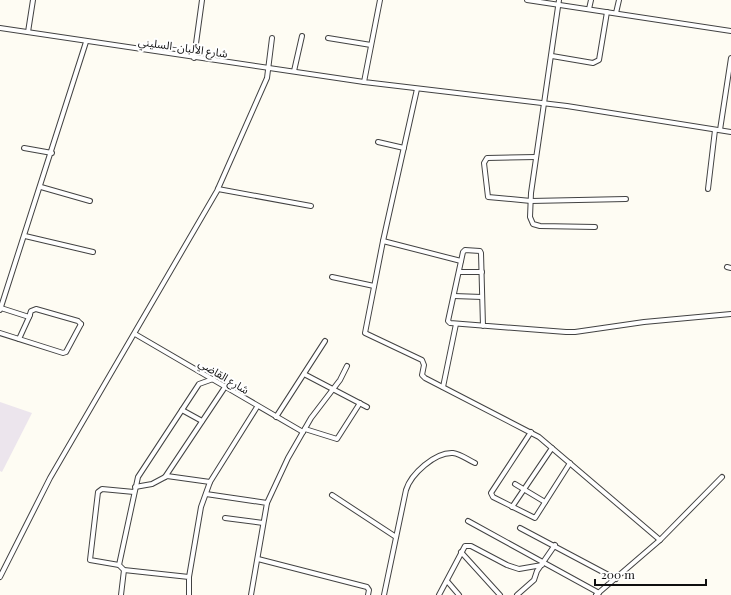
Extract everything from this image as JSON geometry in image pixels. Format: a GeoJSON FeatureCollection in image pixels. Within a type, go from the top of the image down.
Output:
{"type":"FeatureCollection","features":[{"type":"Feature","properties":{"kind":"street"},"geometry":{"type":"LineString","coordinates":[[28,32],[33,0]]}},
{"type":"Feature","properties":{"kind":"street"},"geometry":{"type":"LineString","coordinates":[[194,58],[202,0]]}},
{"type":"Feature","properties":{"kind":"street"},"geometry":{"type":"LineString","coordinates":[[364,82],[380,0]]}},
{"type":"Feature","properties":{"kind":"street"},"geometry":{"type":"LineString","coordinates":[[527,0],[559,2],[589,9],[731,31]]}},
{"type":"Feature","properties":{"kind":"street"},"geometry":{"type":"LineString","coordinates":[[589,9],[591,0]]}},
{"type":"Feature","properties":{"kind":"street"},"geometry":{"type":"LineString","coordinates":[[616,13],[618,0]]}},
{"type":"Feature","properties":{"kind":"street"},"geometry":{"type":"LineString","coordinates":[[559,2],[536,157],[531,201],[532,222],[537,225],[595,227]]}},
{"type":"Feature","properties":{"kind":"street"},"geometry":{"type":"LineString","coordinates":[[552,56],[593,63],[598,60],[607,12]]}},
{"type":"Feature","properties":{"kind":"street","name":"شارع الألبان-السليني"},"geometry":{"type":"LineString","coordinates":[[0,28],[86,42],[364,82],[545,103],[731,132]]}},
{"type":"Feature","properties":{"kind":"street"},"geometry":{"type":"LineString","coordinates":[[294,71],[302,36]]}},
{"type":"Feature","properties":{"kind":"street"},"geometry":{"type":"LineString","coordinates":[[0,577],[50,478],[218,189],[267,78],[272,38]]}},
{"type":"Feature","properties":{"kind":"street"},"geometry":{"type":"LineString","coordinates":[[328,38],[371,45]]}},
{"type":"Feature","properties":{"kind":"street"},"geometry":{"type":"LineString","coordinates":[[81,324],[78,320],[36,309],[31,311],[28,317],[0,309],[52,153],[86,42]]}},
{"type":"Feature","properties":{"kind":"street"},"geometry":{"type":"LineString","coordinates":[[720,130],[731,58]]}},
{"type":"Feature","properties":{"kind":"street"},"geometry":{"type":"LineString","coordinates":[[417,89],[383,241],[365,333],[422,360],[424,365],[423,376],[531,432],[570,463],[660,540]]}},
{"type":"Feature","properties":{"kind":"street"},"geometry":{"type":"LineString","coordinates":[[708,189],[715,130]]}},
{"type":"Feature","properties":{"kind":"street"},"geometry":{"type":"LineString","coordinates":[[378,142],[404,148]]}},
{"type":"Feature","properties":{"kind":"street"},"geometry":{"type":"LineString","coordinates":[[24,148],[52,153]]}},
{"type":"Feature","properties":{"kind":"street"},"geometry":{"type":"LineString","coordinates":[[536,157],[491,157],[485,160],[484,163],[488,197],[531,201],[626,199]]}},
{"type":"Feature","properties":{"kind":"street"},"geometry":{"type":"LineString","coordinates":[[40,187],[90,201]]}},
{"type":"Feature","properties":{"kind":"street"},"geometry":{"type":"LineString","coordinates":[[218,189],[311,206]]}},
{"type":"Feature","properties":{"kind":"street"},"geometry":{"type":"LineString","coordinates":[[24,236],[93,252]]}},
{"type":"Feature","properties":{"kind":"street"},"geometry":{"type":"LineString","coordinates":[[383,241],[461,261]]}},
{"type":"Feature","properties":{"kind":"street"},"geometry":{"type":"LineString","coordinates":[[483,326],[480,251],[465,250],[463,252],[448,320],[450,323],[483,326],[575,332],[644,322],[731,314]]}},
{"type":"Feature","properties":{"kind":"street"},"geometry":{"type":"LineString","coordinates":[[459,272],[482,272]]}},
{"type":"Feature","properties":{"kind":"street"},"geometry":{"type":"LineString","coordinates":[[332,277],[374,286]]}},
{"type":"Feature","properties":{"kind":"street"},"geometry":{"type":"LineString","coordinates":[[454,296],[482,297]]}},
{"type":"Feature","properties":{"kind":"street"},"geometry":{"type":"LineString","coordinates":[[19,339],[33,310],[81,324]]}},
{"type":"Feature","properties":{"kind":"street"},"geometry":{"type":"LineString","coordinates":[[0,332],[63,353],[66,352],[81,324]]}},
{"type":"Feature","properties":{"kind":"street"},"geometry":{"type":"LineString","coordinates":[[443,387],[456,324]]}},
{"type":"Feature","properties":{"kind":"street","name":"شارع القاضي"},"geometry":{"type":"LineString","coordinates":[[135,334],[276,417],[304,430],[338,438],[360,403]]}},
{"type":"Feature","properties":{"kind":"street"},"geometry":{"type":"LineString","coordinates":[[276,417],[326,341]]}},
{"type":"Feature","properties":{"kind":"street"},"geometry":{"type":"LineString","coordinates":[[251,595],[267,503],[276,482],[304,430],[347,366]]}},
{"type":"Feature","properties":{"kind":"street"},"geometry":{"type":"LineString","coordinates":[[304,374],[367,407]]}},
{"type":"Feature","properties":{"kind":"street"},"geometry":{"type":"LineString","coordinates":[[119,565],[135,490],[140,474],[200,384],[213,379]]}},
{"type":"Feature","properties":{"kind":"street"},"geometry":{"type":"LineString","coordinates":[[189,577],[124,570],[119,565],[90,560],[98,492],[102,489],[135,490],[152,484],[165,477],[226,387]]}},
{"type":"Feature","properties":{"kind":"street"},"geometry":{"type":"LineString","coordinates":[[189,595],[191,581],[189,577],[202,508],[210,482],[257,406]]}},
{"type":"Feature","properties":{"kind":"street"},"geometry":{"type":"LineString","coordinates":[[182,410],[202,421]]}},
{"type":"Feature","properties":{"kind":"street"},"geometry":{"type":"LineString","coordinates":[[531,432],[492,493],[493,497],[534,518],[537,517],[570,463]]}},
{"type":"Feature","properties":{"kind":"street"},"geometry":{"type":"LineString","coordinates":[[512,507],[552,448]]}},
{"type":"Feature","properties":{"kind":"street"},"geometry":{"type":"LineString","coordinates":[[384,595],[406,490],[416,473],[436,458],[448,453],[458,454],[476,463]]}},
{"type":"Feature","properties":{"kind":"street"},"geometry":{"type":"LineString","coordinates":[[165,477],[210,482]]}},
{"type":"Feature","properties":{"kind":"street"},"geometry":{"type":"LineString","coordinates":[[468,521],[598,594],[660,540],[722,477]]}},
{"type":"Feature","properties":{"kind":"street"},"geometry":{"type":"LineString","coordinates":[[515,484],[545,502]]}},
{"type":"Feature","properties":{"kind":"street"},"geometry":{"type":"LineString","coordinates":[[206,494],[267,503]]}},
{"type":"Feature","properties":{"kind":"street"},"geometry":{"type":"LineString","coordinates":[[332,495],[396,537]]}},
{"type":"Feature","properties":{"kind":"street"},"geometry":{"type":"LineString","coordinates":[[225,518],[264,523]]}},
{"type":"Feature","properties":{"kind":"street"},"geometry":{"type":"LineString","coordinates":[[520,528],[555,545],[616,579]]}},
{"type":"Feature","properties":{"kind":"street"},"geometry":{"type":"LineString","coordinates":[[439,595],[461,552],[464,547],[468,545],[507,565],[519,569],[543,564]]}},
{"type":"Feature","properties":{"kind":"street"},"geometry":{"type":"LineString","coordinates":[[517,595],[534,580],[536,573],[555,545]]}},
{"type":"Feature","properties":{"kind":"street"},"geometry":{"type":"LineString","coordinates":[[461,552],[500,595]]}},
{"type":"Feature","properties":{"kind":"street"},"geometry":{"type":"LineString","coordinates":[[258,559],[368,588],[370,590],[368,595]]}},
{"type":"Feature","properties":{"kind":"street"},"geometry":{"type":"LineString","coordinates":[[122,595],[124,570]]}},
{"type":"Feature","properties":{"kind":"street"},"geometry":{"type":"LineString","coordinates":[[447,581],[459,595]]}},
{"type":"Feature","properties":{"kind":"shaded area"},"geometry":{"type":"Polygon","coordinates":[[[0,402],[32,413],[2,472],[0,471],[0,402]]]}}]}
